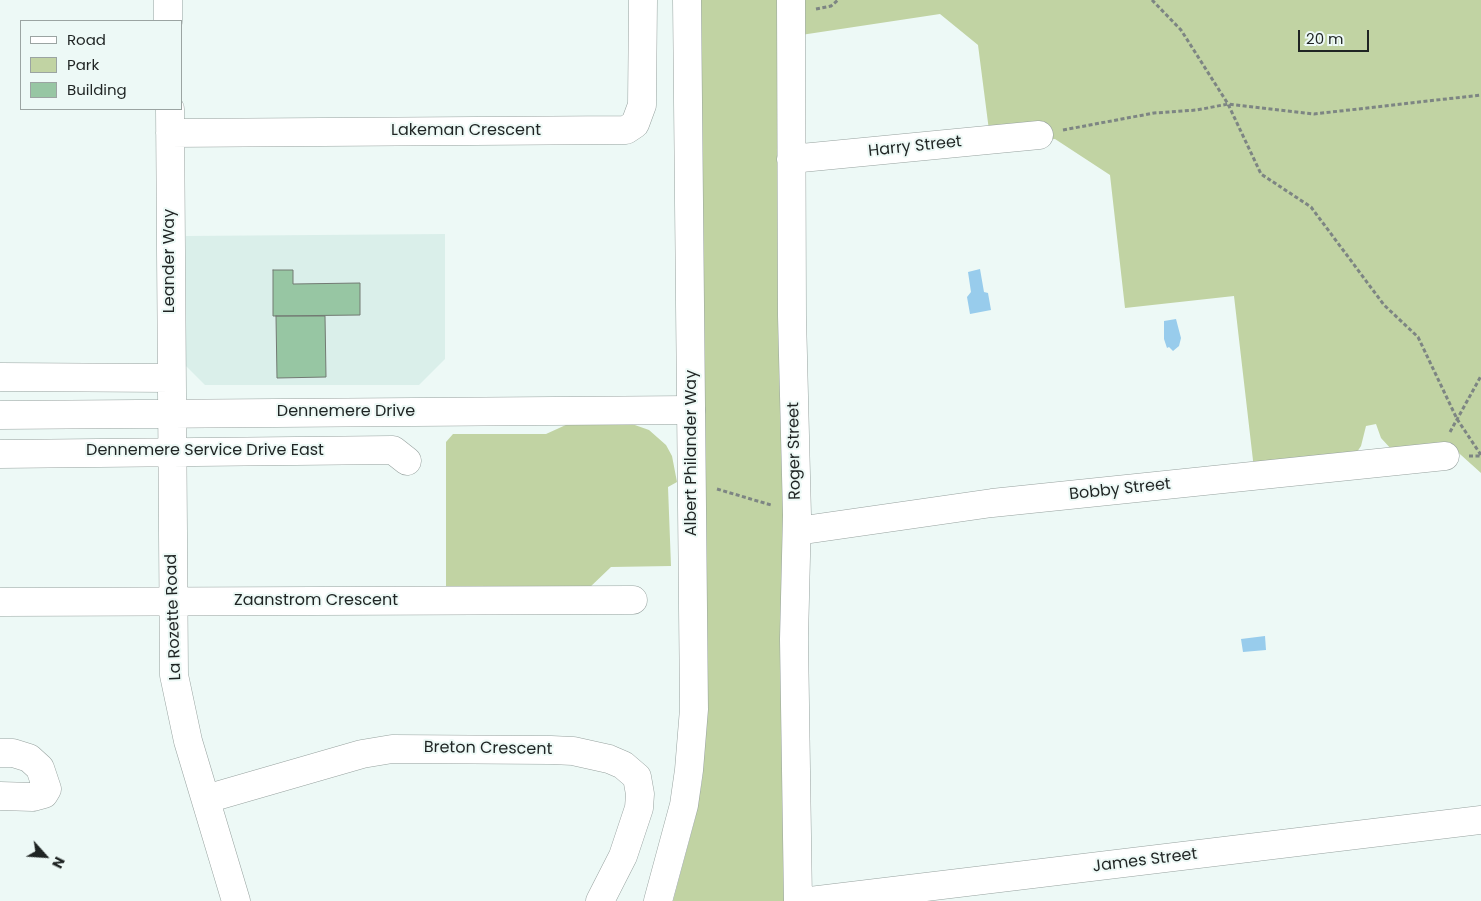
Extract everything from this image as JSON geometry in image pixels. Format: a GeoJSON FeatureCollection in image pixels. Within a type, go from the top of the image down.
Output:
{"type":"FeatureCollection","features":[{"type":"Feature","properties":{"kind":"street"},"geometry":{"type":"LineString","coordinates":[[168,0],[168,20]]}},
{"type":"Feature","properties":{"kind":"street","name":"Lakeman Crescent"},"geometry":{"type":"LineString","coordinates":[[170,121],[626,130],[635,124],[642,105],[643,0]]}},
{"type":"Feature","properties":{"kind":"street","name":"Albert Philander Way"},"geometry":{"type":"LineString","coordinates":[[658,901],[684,804],[692,737],[692,410],[687,0]]}},
{"type":"Feature","properties":{"kind":"street","name":"Roger Street"},"geometry":{"type":"LineString","coordinates":[[791,0],[791,159],[796,520],[794,639],[798,901]]}},
{"type":"Feature","properties":{"kind":"street","name":"Leander Way"},"geometry":{"type":"LineString","coordinates":[[170,121],[171,414]]}},
{"type":"Feature","properties":{"kind":"street","name":"Harry Street"},"geometry":{"type":"LineString","coordinates":[[791,159],[1039,134]]}},
{"type":"Feature","properties":{"kind":"street"},"geometry":{"type":"LineString","coordinates":[[0,377],[171,378]]}},
{"type":"Feature","properties":{"kind":"street","name":"Dennemere Drive"},"geometry":{"type":"LineString","coordinates":[[0,415],[692,410]]}},
{"type":"Feature","properties":{"kind":"street","name":"La Rozette Road"},"geometry":{"type":"LineString","coordinates":[[171,414],[174,675],[188,740],[236,901]]}},
{"type":"Feature","properties":{"kind":"street","name":"Dennemere Service Drive East"},"geometry":{"type":"LineString","coordinates":[[0,454],[393,450],[407,461]]}},
{"type":"Feature","properties":{"kind":"street","name":"Bobby Street"},"geometry":{"type":"LineString","coordinates":[[796,520],[992,503],[1445,456]]}},
{"type":"Feature","properties":{"kind":"street","name":"Zaanstrom Crescent"},"geometry":{"type":"LineString","coordinates":[[0,602],[633,600]]}},
{"type":"Feature","properties":{"kind":"street","name":"Breton Crescent"},"geometry":{"type":"LineString","coordinates":[[206,799],[354,756],[392,749],[552,750],[573,751],[609,759],[623,765],[637,777],[640,794],[639,808],[623,856],[600,901]]}},
{"type":"Feature","properties":{"kind":"street"},"geometry":{"type":"LineString","coordinates":[[0,754],[12,753],[29,758],[40,768],[46,789],[44,794],[33,798],[0,796]]}},
{"type":"Feature","properties":{"kind":"street","name":"James Street"},"geometry":{"type":"LineString","coordinates":[[810,901],[1481,820]]}},
{"type":"Feature","properties":{"kind":"path"},"geometry":{"type":"LineString","coordinates":[[1152,0],[1181,30],[1228,104],[1261,174],[1311,207],[1384,305],[1418,337],[1456,419],[1481,455]]}},
{"type":"Feature","properties":{"kind":"path"},"geometry":{"type":"LineString","coordinates":[[1039,134],[1154,113],[1196,110],[1228,104],[1314,114],[1481,95]]}},
{"type":"Feature","properties":{"kind":"path"},"geometry":{"type":"LineString","coordinates":[[1445,456],[1447,437],[1481,376]]}},
{"type":"Feature","properties":{"kind":"path"},"geometry":{"type":"LineString","coordinates":[[712,487],[783,508],[796,520]]}},
{"type":"Feature","properties":{"kind":"shaded area"},"geometry":{"type":"Polygon","coordinates":[[[445,234],[445,359],[419,385],[205,385],[186,366],[186,236],[445,234]]]}},
{"type":"Feature","properties":{"kind":"green space"},"geometry":{"type":"Polygon","coordinates":[[[698,0],[781,0],[785,901],[673,901],[695,819],[702,781],[708,706],[698,0]]]}},
{"type":"Feature","properties":{"kind":"green space"},"geometry":{"type":"Polygon","coordinates":[[[801,0],[1481,0],[1481,473],[1451,446],[1392,450],[1381,438],[1376,424],[1366,426],[1361,446],[1357,452],[1254,469],[1234,296],[1125,308],[1110,175],[1055,139],[991,146],[978,45],[940,14],[801,35],[801,0]]]}},
{"type":"Feature","properties":{"kind":"green space"},"geometry":{"type":"Polygon","coordinates":[[[568,424],[632,424],[649,430],[666,445],[672,456],[677,482],[668,487],[671,566],[611,567],[588,589],[446,592],[446,442],[453,434],[546,434],[568,424]]]}},
{"type":"Feature","properties":{"kind":"water"},"geometry":{"type":"Polygon","coordinates":[[[980,269],[984,292],[988,293],[991,310],[970,314],[967,297],[971,292],[968,272],[980,269]]]}},
{"type":"Feature","properties":{"kind":"water"},"geometry":{"type":"Polygon","coordinates":[[[1176,319],[1181,338],[1179,346],[1173,351],[1169,347],[1167,348],[1164,339],[1164,321],[1176,319]]]}},
{"type":"Feature","properties":{"kind":"water"},"geometry":{"type":"Polygon","coordinates":[[[1265,636],[1266,650],[1243,652],[1241,639],[1265,636]]]}},
{"type":"Feature","properties":{"kind":"building"},"geometry":{"type":"Polygon","coordinates":[[[273,270],[293,270],[293,284],[360,283],[360,315],[273,316],[273,270]]]}},
{"type":"Feature","properties":{"kind":"building"},"geometry":{"type":"Polygon","coordinates":[[[276,316],[325,316],[326,377],[277,378],[276,316]]]}}]}
